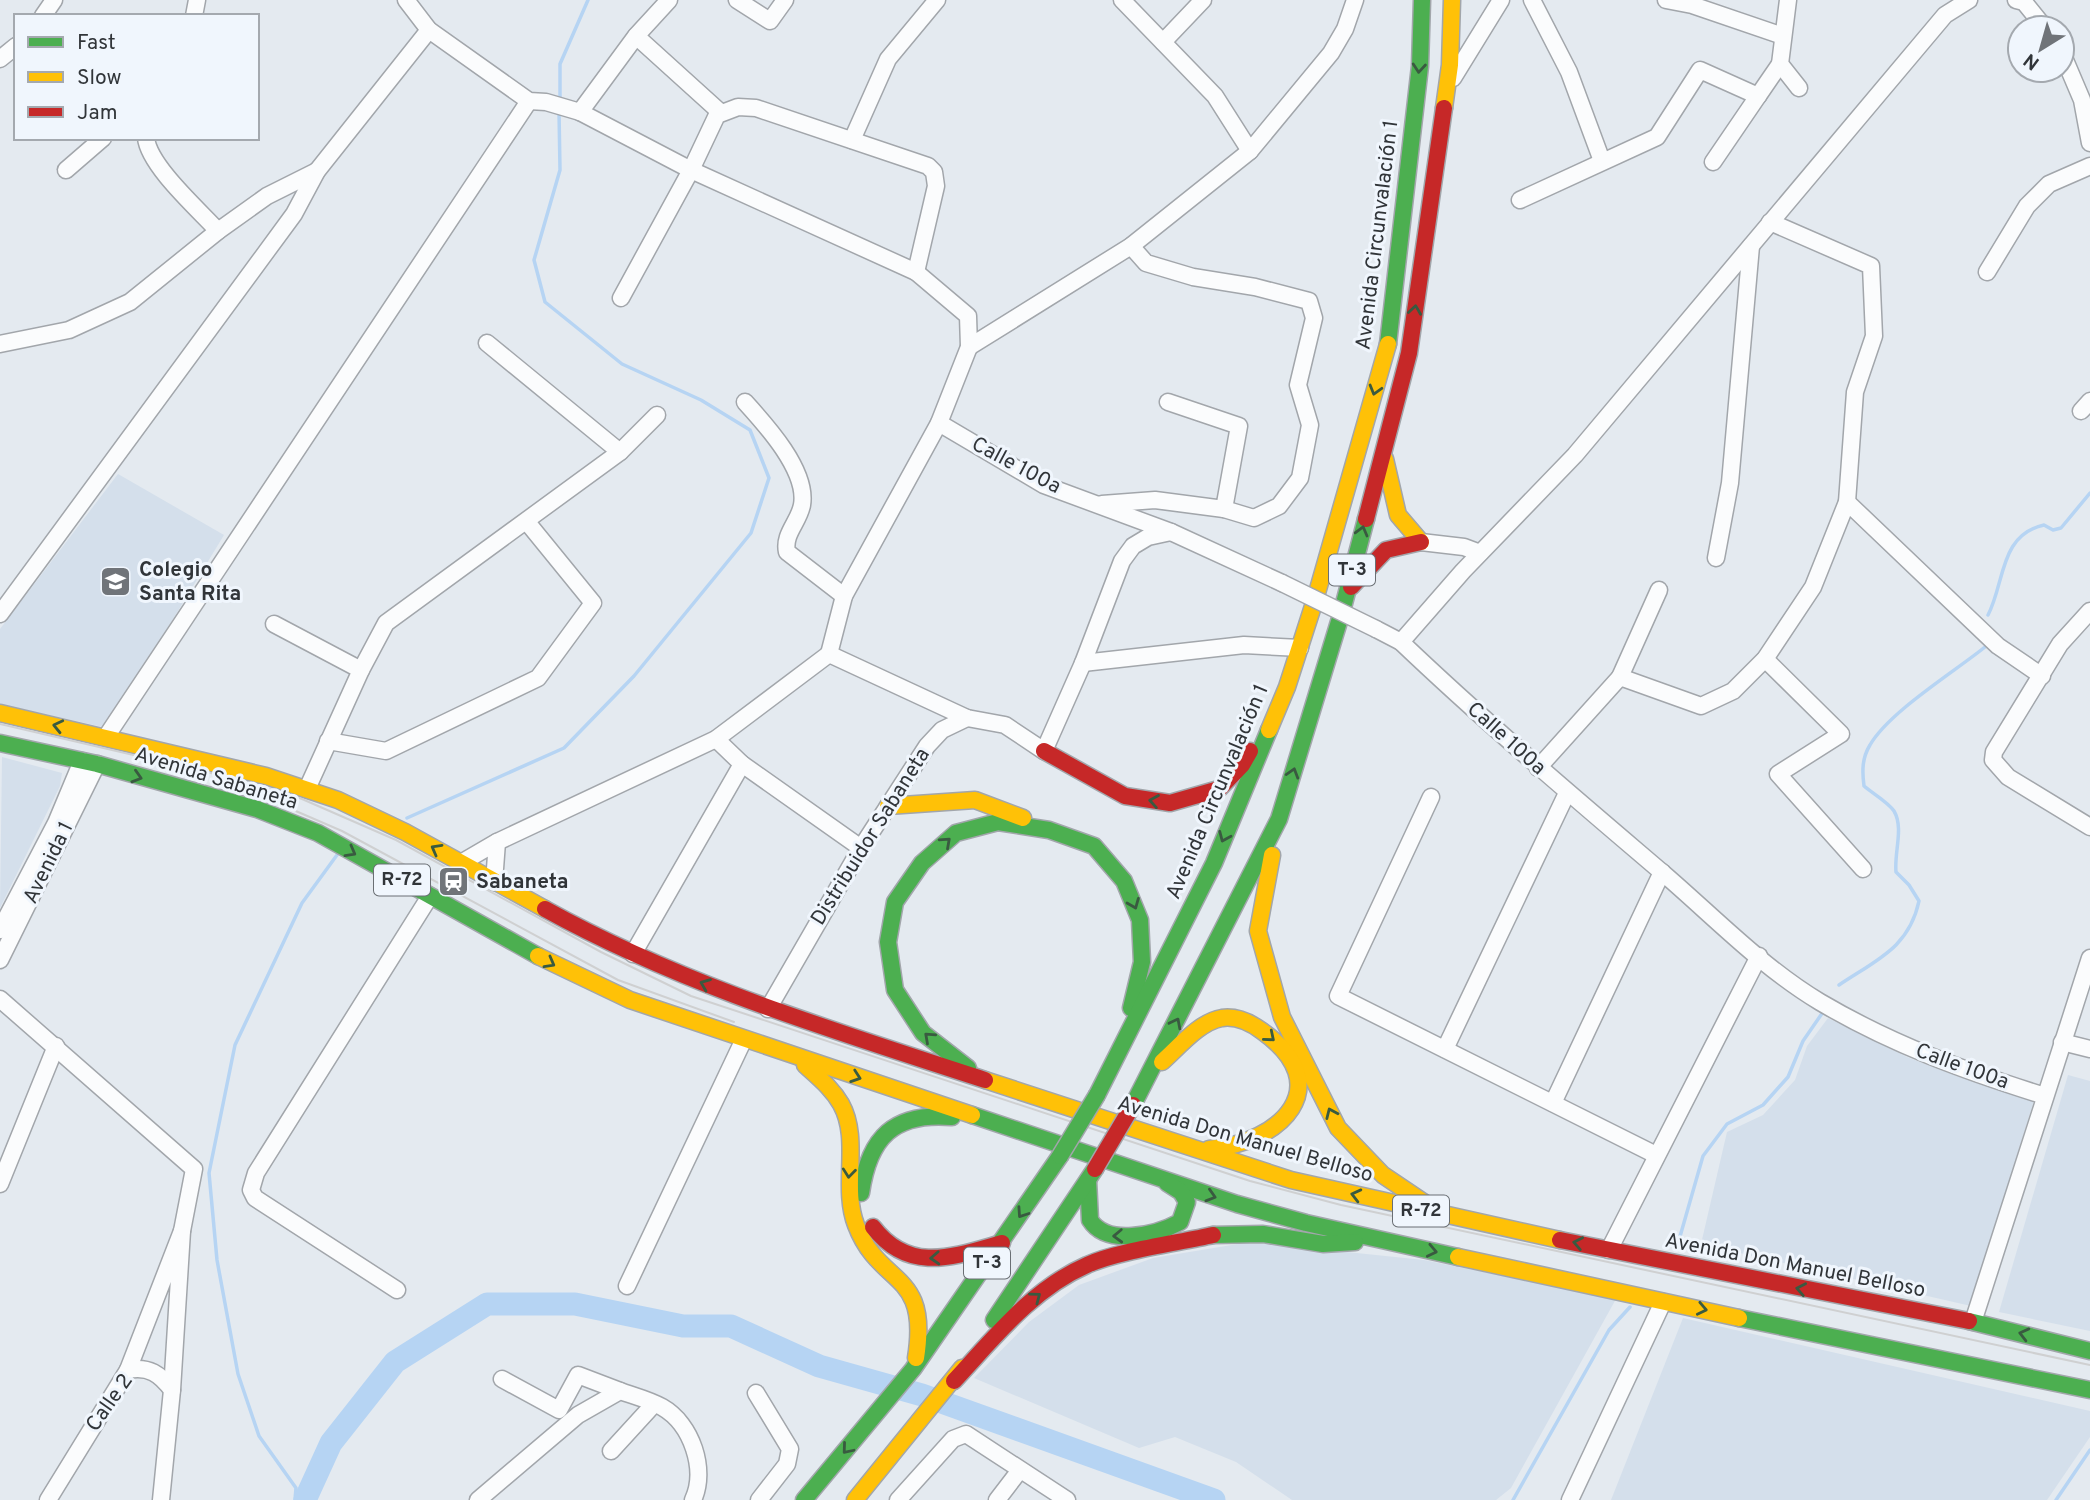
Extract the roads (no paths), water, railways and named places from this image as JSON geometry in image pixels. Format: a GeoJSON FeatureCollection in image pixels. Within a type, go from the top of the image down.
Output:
{"type":"FeatureCollection","features":[{"type":"Feature","properties":{"kind":"main road","name":"Avenida Circunvalación 1"},"geometry":{"type":"LineString","coordinates":[[804,1500],[913,1369],[1002,1243],[1097,1095],[1213,863],[1287,687],[1388,346],[1420,66],[1422,0]]}},
{"type":"Feature","properties":{"kind":"main road","name":"T-3"},"geometry":{"type":"LineString","coordinates":[[855,1500],[954,1381],[1091,1174],[1133,1105],[1279,819],[1347,591],[1409,353],[1446,89],[1452,0]]}},
{"type":"Feature","properties":{"kind":"main road"},"geometry":{"type":"LineString","coordinates":[[1384,449],[1396,515],[1404,530],[1421,542]]}},
{"type":"Feature","properties":{"kind":"main road"},"geometry":{"type":"LineString","coordinates":[[1347,591],[1386,550],[1421,542]]}},
{"type":"Feature","properties":{"kind":"main road"},"geometry":{"type":"LineString","coordinates":[[1044,751],[1125,796],[1170,803],[1219,789],[1242,765],[1287,687]]}},
{"type":"Feature","properties":{"kind":"main road","name":"Avenida Sabaneta"},"geometry":{"type":"LineString","coordinates":[[0,713],[106,737],[307,789],[338,800],[633,954],[768,1009]]}},
{"type":"Feature","properties":{"kind":"main road","name":"Avenida Sabaneta"},"geometry":{"type":"LineString","coordinates":[[0,743],[89,763],[257,809],[306,829],[568,973],[630,1000],[792,1055]]}},
{"type":"Feature","properties":{"kind":"main road"},"geometry":{"type":"LineString","coordinates":[[888,806],[975,800],[1000,807],[1049,830],[1094,846],[1124,881],[1140,920],[1142,962],[1118,1057]]}},
{"type":"Feature","properties":{"kind":"main road"},"geometry":{"type":"LineString","coordinates":[[1279,819],[1258,930],[1282,1017],[1314,1074],[1338,1128],[1383,1175],[1422,1203],[1455,1219]]}},
{"type":"Feature","properties":{"kind":"main road"},"geometry":{"type":"LineString","coordinates":[[983,1079],[923,1033],[895,989],[888,942],[895,902],[922,863],[956,833],[998,822],[1049,830]]}},
{"type":"Feature","properties":{"kind":"main road","name":"Avenida Don Manuel Belloso"},"geometry":{"type":"LineString","coordinates":[[768,1009],[1291,1180],[1455,1219],[1973,1322],[2090,1351]]}},
{"type":"Feature","properties":{"kind":"main road"},"geometry":{"type":"LineString","coordinates":[[1151,1071],[1199,1031],[1224,1018],[1251,1024],[1272,1036],[1285,1053],[1298,1082],[1290,1115],[1264,1137],[1236,1148],[1196,1150]]}},
{"type":"Feature","properties":{"kind":"main road"},"geometry":{"type":"LineString","coordinates":[[792,1055],[836,1093],[849,1119],[852,1138],[847,1184],[856,1224],[876,1256],[902,1280],[920,1315],[922,1333],[913,1369]]}},
{"type":"Feature","properties":{"kind":"main road","name":"R-72"},"geometry":{"type":"LineString","coordinates":[[792,1055],[1164,1181],[1306,1223],[1663,1302],[2090,1390]]}},
{"type":"Feature","properties":{"kind":"main road"},"geometry":{"type":"LineString","coordinates":[[994,1124],[931,1114],[903,1119],[881,1136],[868,1160],[861,1194],[877,1236],[892,1248],[913,1257],[936,1260],[1002,1243]]}},
{"type":"Feature","properties":{"kind":"main road"},"geometry":{"type":"LineString","coordinates":[[1091,1174],[1085,1199],[1093,1227],[1104,1236],[1119,1238],[1180,1222],[1187,1202],[1181,1192],[1164,1181]]}},
{"type":"Feature","properties":{"kind":"main road"},"geometry":{"type":"LineString","coordinates":[[954,1381],[1023,1307],[1060,1278],[1090,1263],[1218,1234],[1263,1234],[1323,1244],[1383,1240]]}},
{"type":"Feature","properties":{"kind":"street"},"geometry":{"type":"LineString","coordinates":[[575,110],[669,0]]}},
{"type":"Feature","properties":{"kind":"street"},"geometry":{"type":"LineString","coordinates":[[737,0],[770,21],[785,0]]}},
{"type":"Feature","properties":{"kind":"street"},"geometry":{"type":"LineString","coordinates":[[852,139],[888,59],[937,0]]}},
{"type":"Feature","properties":{"kind":"street"},"geometry":{"type":"LineString","coordinates":[[1122,0],[1215,96],[1250,150]]}},
{"type":"Feature","properties":{"kind":"street"},"geometry":{"type":"LineString","coordinates":[[1163,42],[1203,0]]}},
{"type":"Feature","properties":{"kind":"street"},"geometry":{"type":"LineString","coordinates":[[969,347],[1131,246],[1250,150],[1331,53],[1345,29],[1355,0]]}},
{"type":"Feature","properties":{"kind":"street"},"geometry":{"type":"LineString","coordinates":[[1532,0],[1569,72],[1602,161]]}},
{"type":"Feature","properties":{"kind":"street"},"geometry":{"type":"LineString","coordinates":[[1666,0],[1692,3],[1783,36]]}},
{"type":"Feature","properties":{"kind":"street"},"geometry":{"type":"LineString","coordinates":[[1713,162],[1780,64],[1788,0]]}},
{"type":"Feature","properties":{"kind":"street"},"geometry":{"type":"LineString","coordinates":[[1401,642],[1480,553],[1575,454],[1957,0]]}},
{"type":"Feature","properties":{"kind":"street"},"geometry":{"type":"LineString","coordinates":[[1945,15],[1969,0]]}},
{"type":"Feature","properties":{"kind":"street"},"geometry":{"type":"LineString","coordinates":[[2016,0],[2024,2],[2034,14]]}},
{"type":"Feature","properties":{"kind":"street"},"geometry":{"type":"LineString","coordinates":[[1446,89],[1497,2]]}},
{"type":"Feature","properties":{"kind":"street"},"geometry":{"type":"LineString","coordinates":[[412,3],[429,30],[529,101],[546,102],[575,110],[691,170],[916,272],[968,316],[969,347],[939,423],[844,596],[829,654],[716,739],[497,842],[461,863]]}},
{"type":"Feature","properties":{"kind":"street"},"geometry":{"type":"LineString","coordinates":[[0,614],[294,214],[317,171],[429,30]]}},
{"type":"Feature","properties":{"kind":"street"},"geometry":{"type":"LineString","coordinates":[[636,36],[720,112]]}},
{"type":"Feature","properties":{"kind":"street"},"geometry":{"type":"LineString","coordinates":[[0,59],[14,48]]}},
{"type":"Feature","properties":{"kind":"street"},"geometry":{"type":"LineString","coordinates":[[1780,64],[1799,88]]}},
{"type":"Feature","properties":{"kind":"street"},"geometry":{"type":"LineString","coordinates":[[1520,200],[1657,137],[1666,128],[1700,70],[1758,96]]}},
{"type":"Feature","properties":{"kind":"street"},"geometry":{"type":"LineString","coordinates":[[2075,84],[2082,100],[2090,143]]}},
{"type":"Feature","properties":{"kind":"street"},"geometry":{"type":"LineString","coordinates":[[106,737],[529,101]]}},
{"type":"Feature","properties":{"kind":"street"},"geometry":{"type":"LineString","coordinates":[[621,298],[691,170],[708,128],[720,112],[737,107],[756,108],[928,166],[933,172],[936,186],[916,272]]}},
{"type":"Feature","properties":{"kind":"street"},"geometry":{"type":"LineString","coordinates":[[66,170],[101,140]]}},
{"type":"Feature","properties":{"kind":"street"},"geometry":{"type":"LineString","coordinates":[[146,140],[167,175],[218,231]]}},
{"type":"Feature","properties":{"kind":"street"},"geometry":{"type":"LineString","coordinates":[[1987,272],[2027,206],[2049,184],[2090,166]]}},
{"type":"Feature","properties":{"kind":"street"},"geometry":{"type":"LineString","coordinates":[[0,344],[69,330],[130,302],[218,231],[267,196],[317,171]]}},
{"type":"Feature","properties":{"kind":"street"},"geometry":{"type":"LineString","coordinates":[[1620,677],[1701,706],[1733,691],[1765,659],[1813,587],[1847,502],[1856,392],[1874,336],[1871,266],[1770,222]]}},
{"type":"Feature","properties":{"kind":"street"},"geometry":{"type":"LineString","coordinates":[[1096,505],[1155,500],[1224,509],[1254,518],[1279,506],[1300,478],[1310,425],[1298,385],[1314,318],[1309,301],[1255,287],[1193,277],[1146,263],[1131,246]]}},
{"type":"Feature","properties":{"kind":"street"},"geometry":{"type":"LineString","coordinates":[[1716,558],[1730,483],[1751,246]]}},
{"type":"Feature","properties":{"kind":"street"},"geometry":{"type":"LineString","coordinates":[[487,343],[620,453]]}},
{"type":"Feature","properties":{"kind":"street"},"geometry":{"type":"LineString","coordinates":[[745,402],[770,429],[797,471],[802,505],[786,540],[787,552],[844,596]]}},
{"type":"Feature","properties":{"kind":"street"},"geometry":{"type":"LineString","coordinates":[[1168,402],[1239,426],[1224,509]]}},
{"type":"Feature","properties":{"kind":"street"},"geometry":{"type":"LineString","coordinates":[[307,789],[361,670],[386,623],[620,453],[657,415]]}},
{"type":"Feature","properties":{"kind":"street","name":"Calle 100a"},"geometry":{"type":"LineString","coordinates":[[939,423],[1044,485],[1171,532],[1401,642],[1567,793],[1759,956],[1818,1001],[1896,1042],[1951,1066],[2045,1096]]}},
{"type":"Feature","properties":{"kind":"street"},"geometry":{"type":"LineString","coordinates":[[1847,502],[1998,646],[2042,676]]}},
{"type":"Feature","properties":{"kind":"street"},"geometry":{"type":"LineString","coordinates":[[328,741],[386,751],[538,678],[593,603],[527,522]]}},
{"type":"Feature","properties":{"kind":"street"},"geometry":{"type":"LineString","coordinates":[[829,654],[967,718],[1005,725],[1044,751],[1083,663],[1122,561],[1133,546],[1148,537],[1171,532]]}},
{"type":"Feature","properties":{"kind":"street"},"geometry":{"type":"LineString","coordinates":[[1421,542],[1464,547],[1480,553]]}},
{"type":"Feature","properties":{"kind":"street"},"geometry":{"type":"LineString","coordinates":[[1538,768],[1620,677],[1659,590]]}},
{"type":"Feature","properties":{"kind":"street"},"geometry":{"type":"LineString","coordinates":[[2090,611],[2060,644],[1994,752],[1993,760],[2008,777],[2090,827]]}},
{"type":"Feature","properties":{"kind":"street"},"geometry":{"type":"LineString","coordinates":[[274,624],[361,670]]}},
{"type":"Feature","properties":{"kind":"street"},"geometry":{"type":"LineString","coordinates":[[1083,663],[1244,645],[1300,648]]}},
{"type":"Feature","properties":{"kind":"street"},"geometry":{"type":"LineString","coordinates":[[1765,659],[1841,734],[1778,774],[1863,869]]}},
{"type":"Feature","properties":{"kind":"street","name":"Distribuidor Sabaneta"},"geometry":{"type":"LineString","coordinates":[[768,1009],[861,848],[928,746],[942,730],[967,718]]}},
{"type":"Feature","properties":{"kind":"street"},"geometry":{"type":"LineString","coordinates":[[716,739],[742,764],[861,848]]}},
{"type":"Feature","properties":{"kind":"street"},"geometry":{"type":"LineString","coordinates":[[0,930],[89,763]]}},
{"type":"Feature","properties":{"kind":"street","name":"Avenida 1"},"geometry":{"type":"LineString","coordinates":[[0,960],[89,763]]}},
{"type":"Feature","properties":{"kind":"street"},"geometry":{"type":"LineString","coordinates":[[633,954],[742,764]]}},
{"type":"Feature","properties":{"kind":"street"},"geometry":{"type":"LineString","coordinates":[[1445,1049],[1567,793]]}},
{"type":"Feature","properties":{"kind":"street"},"geometry":{"type":"LineString","coordinates":[[1431,797],[1338,996],[1656,1155]]}},
{"type":"Feature","properties":{"kind":"street"},"geometry":{"type":"LineString","coordinates":[[494,882],[497,842]]}},
{"type":"Feature","properties":{"kind":"street"},"geometry":{"type":"LineString","coordinates":[[1553,1103],[1662,872]]}},
{"type":"Feature","properties":{"kind":"street"},"geometry":{"type":"LineString","coordinates":[[397,1290],[255,1198],[251,1190],[256,1173],[430,896]]}},
{"type":"Feature","properties":{"kind":"street"},"geometry":{"type":"LineString","coordinates":[[1609,1250],[1759,956]]}},
{"type":"Feature","properties":{"kind":"street"},"geometry":{"type":"LineString","coordinates":[[1973,1322],[2090,958]]}},
{"type":"Feature","properties":{"kind":"street"},"geometry":{"type":"LineString","coordinates":[[0,999],[194,1169],[182,1231],[172,1391],[161,1500]]}},
{"type":"Feature","properties":{"kind":"street"},"geometry":{"type":"LineString","coordinates":[[627,1286],[744,1039]]}},
{"type":"Feature","properties":{"kind":"street"},"geometry":{"type":"LineString","coordinates":[[2062,1042],[2090,1049]]}},
{"type":"Feature","properties":{"kind":"street"},"geometry":{"type":"LineString","coordinates":[[0,1184],[56,1046]]}},
{"type":"Feature","properties":{"kind":"street"},"geometry":{"type":"LineString","coordinates":[[128,1370],[182,1231]]}},
{"type":"Feature","properties":{"kind":"street"},"geometry":{"type":"LineString","coordinates":[[1570,1500],[1663,1302]]}},
{"type":"Feature","properties":{"kind":"street","name":"Calle 2"},"geometry":{"type":"LineString","coordinates":[[48,1500],[128,1370],[141,1367],[153,1371],[172,1391]]}},
{"type":"Feature","properties":{"kind":"street"},"geometry":{"type":"LineString","coordinates":[[566,1415],[578,1375],[664,1408],[689,1436],[699,1464],[693,1500]]}},
{"type":"Feature","properties":{"kind":"street"},"geometry":{"type":"LineString","coordinates":[[502,1379],[566,1415]]}},
{"type":"Feature","properties":{"kind":"street"},"geometry":{"type":"LineString","coordinates":[[478,1500],[566,1415],[620,1391]]}},
{"type":"Feature","properties":{"kind":"street"},"geometry":{"type":"LineString","coordinates":[[756,1393],[790,1449],[787,1464],[759,1500]]}},
{"type":"Feature","properties":{"kind":"street"},"geometry":{"type":"LineString","coordinates":[[611,1451],[654,1404]]}},
{"type":"Feature","properties":{"kind":"street"},"geometry":{"type":"LineString","coordinates":[[898,1500],[954,1439],[966,1434],[1067,1500]]}},
{"type":"Feature","properties":{"kind":"street"},"geometry":{"type":"LineString","coordinates":[[997,1500],[1020,1470]]}},
{"type":"Feature","properties":{"kind":"waterway"},"geometry":{"type":"LineString","coordinates":[[560,100],[560,64],[588,0]]}},
{"type":"Feature","properties":{"kind":"waterway"},"geometry":{"type":"LineString","coordinates":[[407,818],[564,748],[634,676],[751,533],[769,478],[750,430],[701,400],[622,364],[545,302],[534,260],[560,170],[559,111]]}},
{"type":"Feature","properties":{"kind":"waterway"},"geometry":{"type":"LineString","coordinates":[[1988,615],[2011,549],[2019,539],[2029,530],[2044,525],[2053,530],[2061,528],[2090,493]]}},
{"type":"Feature","properties":{"kind":"waterway"},"geometry":{"type":"LineString","coordinates":[[1839,985],[1878,960],[1899,942],[1914,917],[1919,901],[1909,885],[1896,872],[1898,825],[1894,811],[1864,786],[1863,765],[1867,750],[1892,719],[1985,647]]}},
{"type":"Feature","properties":{"kind":"waterway"},"geometry":{"type":"LineString","coordinates":[[295,1500],[296,1488],[259,1436],[238,1374],[217,1260],[209,1173],[235,1045],[302,903],[337,855]]}},
{"type":"Feature","properties":{"kind":"waterway"},"geometry":{"type":"LineString","coordinates":[[1677,1247],[1703,1156],[1727,1124],[1763,1105],[1788,1077],[1803,1041],[1823,1012]]}},
{"type":"Feature","properties":{"kind":"waterway"},"geometry":{"type":"LineString","coordinates":[[305,1500],[331,1443],[395,1362],[487,1304],[575,1304],[683,1326],[731,1326],[819,1366],[922,1395],[1214,1500]]}},
{"type":"Feature","properties":{"kind":"waterway"},"geometry":{"type":"LineString","coordinates":[[1513,1500],[1609,1330],[1630,1307]]}},
{"type":"Feature","properties":{"kind":"waterway"},"geometry":{"type":"LineString","coordinates":[[2056,1500],[2090,1450]]}},
{"type":"Feature","properties":{"kind":"tram line"},"geometry":{"type":"LineString","coordinates":[[0,724],[228,777],[302,799],[396,840],[601,952],[691,996],[1250,1181],[1341,1205],[2090,1365]]}},
{"type":"Feature","properties":{"kind":"tram line"},"geometry":{"type":"LineString","coordinates":[[268,799],[342,831],[618,980],[734,1022]]}},
{"type":"Feature","properties":{"kind":"place","name":"Colegio Santa Rita"},"geometry":{"type":"Point","coordinates":[116,582]}},
{"type":"Feature","properties":{"kind":"place","name":"Sabaneta"},"geometry":{"type":"Point","coordinates":[453,882]}}]}
